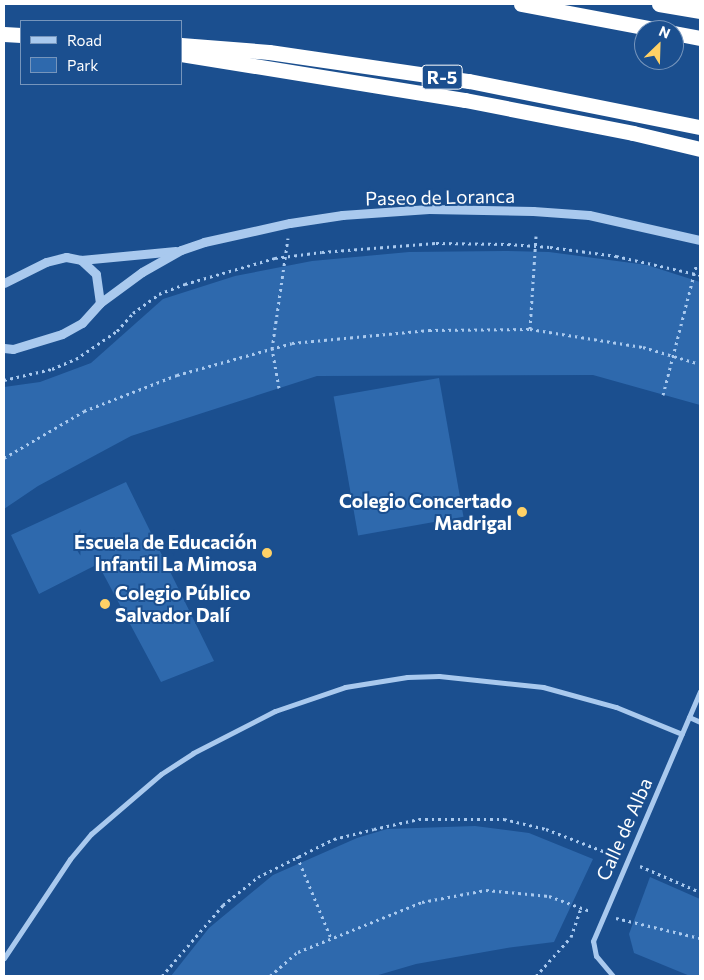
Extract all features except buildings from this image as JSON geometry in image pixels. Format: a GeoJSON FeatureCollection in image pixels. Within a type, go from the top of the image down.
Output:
{"type":"FeatureCollection","features":[{"type":"Feature","properties":{"kind":"highway"},"geometry":{"type":"LineString","coordinates":[[521,4],[634,25]]}},
{"type":"Feature","properties":{"kind":"highway"},"geometry":{"type":"LineString","coordinates":[[658,4],[700,12]]}},
{"type":"Feature","properties":{"kind":"highway"},"geometry":{"type":"LineString","coordinates":[[4,34],[20,35]]}},
{"type":"Feature","properties":{"kind":"highway"},"geometry":{"type":"LineString","coordinates":[[684,35],[700,38]]}},
{"type":"Feature","properties":{"kind":"highway","name":"R-5"},"geometry":{"type":"LineString","coordinates":[[182,45],[269,52],[469,81],[700,127]]}},
{"type":"Feature","properties":{"kind":"highway"},"geometry":{"type":"LineString","coordinates":[[182,54],[465,100],[633,133],[700,149]]}},
{"type":"Feature","properties":{"kind":"street","name":"Paseo de Loranca"},"geometry":{"type":"LineString","coordinates":[[4,348],[13,349],[62,334],[82,323],[100,303],[142,272],[181,250],[204,242],[290,223],[342,215],[429,209],[533,212],[589,215],[700,240]]}},
{"type":"Feature","properties":{"kind":"street","name":"Paseo de Loranca"},"geometry":{"type":"LineString","coordinates":[[4,284],[46,262],[66,257],[81,260],[181,250]]}},
{"type":"Feature","properties":{"kind":"street"},"geometry":{"type":"LineString","coordinates":[[81,260],[96,274],[100,303]]}},
{"type":"Feature","properties":{"kind":"street"},"geometry":{"type":"LineString","coordinates":[[4,958],[70,859],[91,834],[161,774],[193,753],[275,710],[345,686],[407,677],[439,676],[543,687],[616,707],[682,734]]}},
{"type":"Feature","properties":{"kind":"street","name":"Calle de Alba"},"geometry":{"type":"LineString","coordinates":[[613,976],[596,956],[593,940],[602,915],[700,691]]}},
{"type":"Feature","properties":{"kind":"street"},"geometry":{"type":"LineString","coordinates":[[689,717],[700,722]]}},
{"type":"Feature","properties":{"kind":"path"},"geometry":{"type":"LineString","coordinates":[[279,388],[272,348],[287,256],[290,223]]}},
{"type":"Feature","properties":{"kind":"path"},"geometry":{"type":"LineString","coordinates":[[530,330],[536,236]]}},
{"type":"Feature","properties":{"kind":"path"},"geometry":{"type":"LineString","coordinates":[[4,380],[52,369],[76,359],[117,331],[133,313],[158,294],[223,272],[287,256],[436,243],[536,246],[616,256],[700,275]]}},
{"type":"Feature","properties":{"kind":"path"},"geometry":{"type":"LineString","coordinates":[[662,395],[696,262]]}},
{"type":"Feature","properties":{"kind":"path"},"geometry":{"type":"LineString","coordinates":[[4,458],[84,411],[178,375],[292,343],[429,330],[530,330],[643,347],[700,364]]}},
{"type":"Feature","properties":{"kind":"path"},"geometry":{"type":"LineString","coordinates":[[163,976],[223,905],[258,877],[334,839],[420,818],[504,819],[546,829],[626,860],[700,892]]}},
{"type":"Feature","properties":{"kind":"path"},"geometry":{"type":"LineString","coordinates":[[297,856],[331,938]]}},
{"type":"Feature","properties":{"kind":"path"},"geometry":{"type":"LineString","coordinates":[[270,976],[298,952],[331,938],[422,902],[486,890],[549,896],[602,915],[700,938]]}},
{"type":"Feature","properties":{"kind":"path"},"geometry":{"type":"LineString","coordinates":[[536,976],[570,937],[581,908]]}},
{"type":"Feature","properties":{"kind":"green space"},"geometry":{"type":"Polygon","coordinates":[[[409,252],[549,252],[647,265],[700,282],[700,405],[593,375],[317,376],[131,436],[38,486],[4,509],[4,387],[40,382],[91,363],[163,299],[235,276],[312,261],[409,252]]]}},
{"type":"Feature","properties":{"kind":"green space"},"geometry":{"type":"Polygon","coordinates":[[[439,378],[463,517],[358,535],[334,397],[439,378]]]}},
{"type":"Feature","properties":{"kind":"green space"},"geometry":{"type":"Polygon","coordinates":[[[126,482],[214,661],[161,682],[98,564],[39,594],[11,535],[126,482]]]}},
{"type":"Feature","properties":{"kind":"green space"},"geometry":{"type":"Polygon","coordinates":[[[475,826],[529,833],[593,859],[554,942],[416,964],[375,976],[171,976],[209,928],[273,875],[357,838],[387,829],[475,826]]]}},
{"type":"Feature","properties":{"kind":"green space"},"geometry":{"type":"Polygon","coordinates":[[[650,877],[700,899],[700,976],[690,976],[634,953],[629,934],[650,877]]]}},
{"type":"Feature","properties":{"kind":"place","name":"Colegio Concertado Madrigal"},"geometry":{"type":"Point","coordinates":[522,512]}},
{"type":"Feature","properties":{"kind":"place","name":"Escuela de Educación Infantil La Mimosa"},"geometry":{"type":"Point","coordinates":[267,553]}},
{"type":"Feature","properties":{"kind":"place","name":"Colegio Público Salvador Dalí"},"geometry":{"type":"Point","coordinates":[105,604]}}]}
